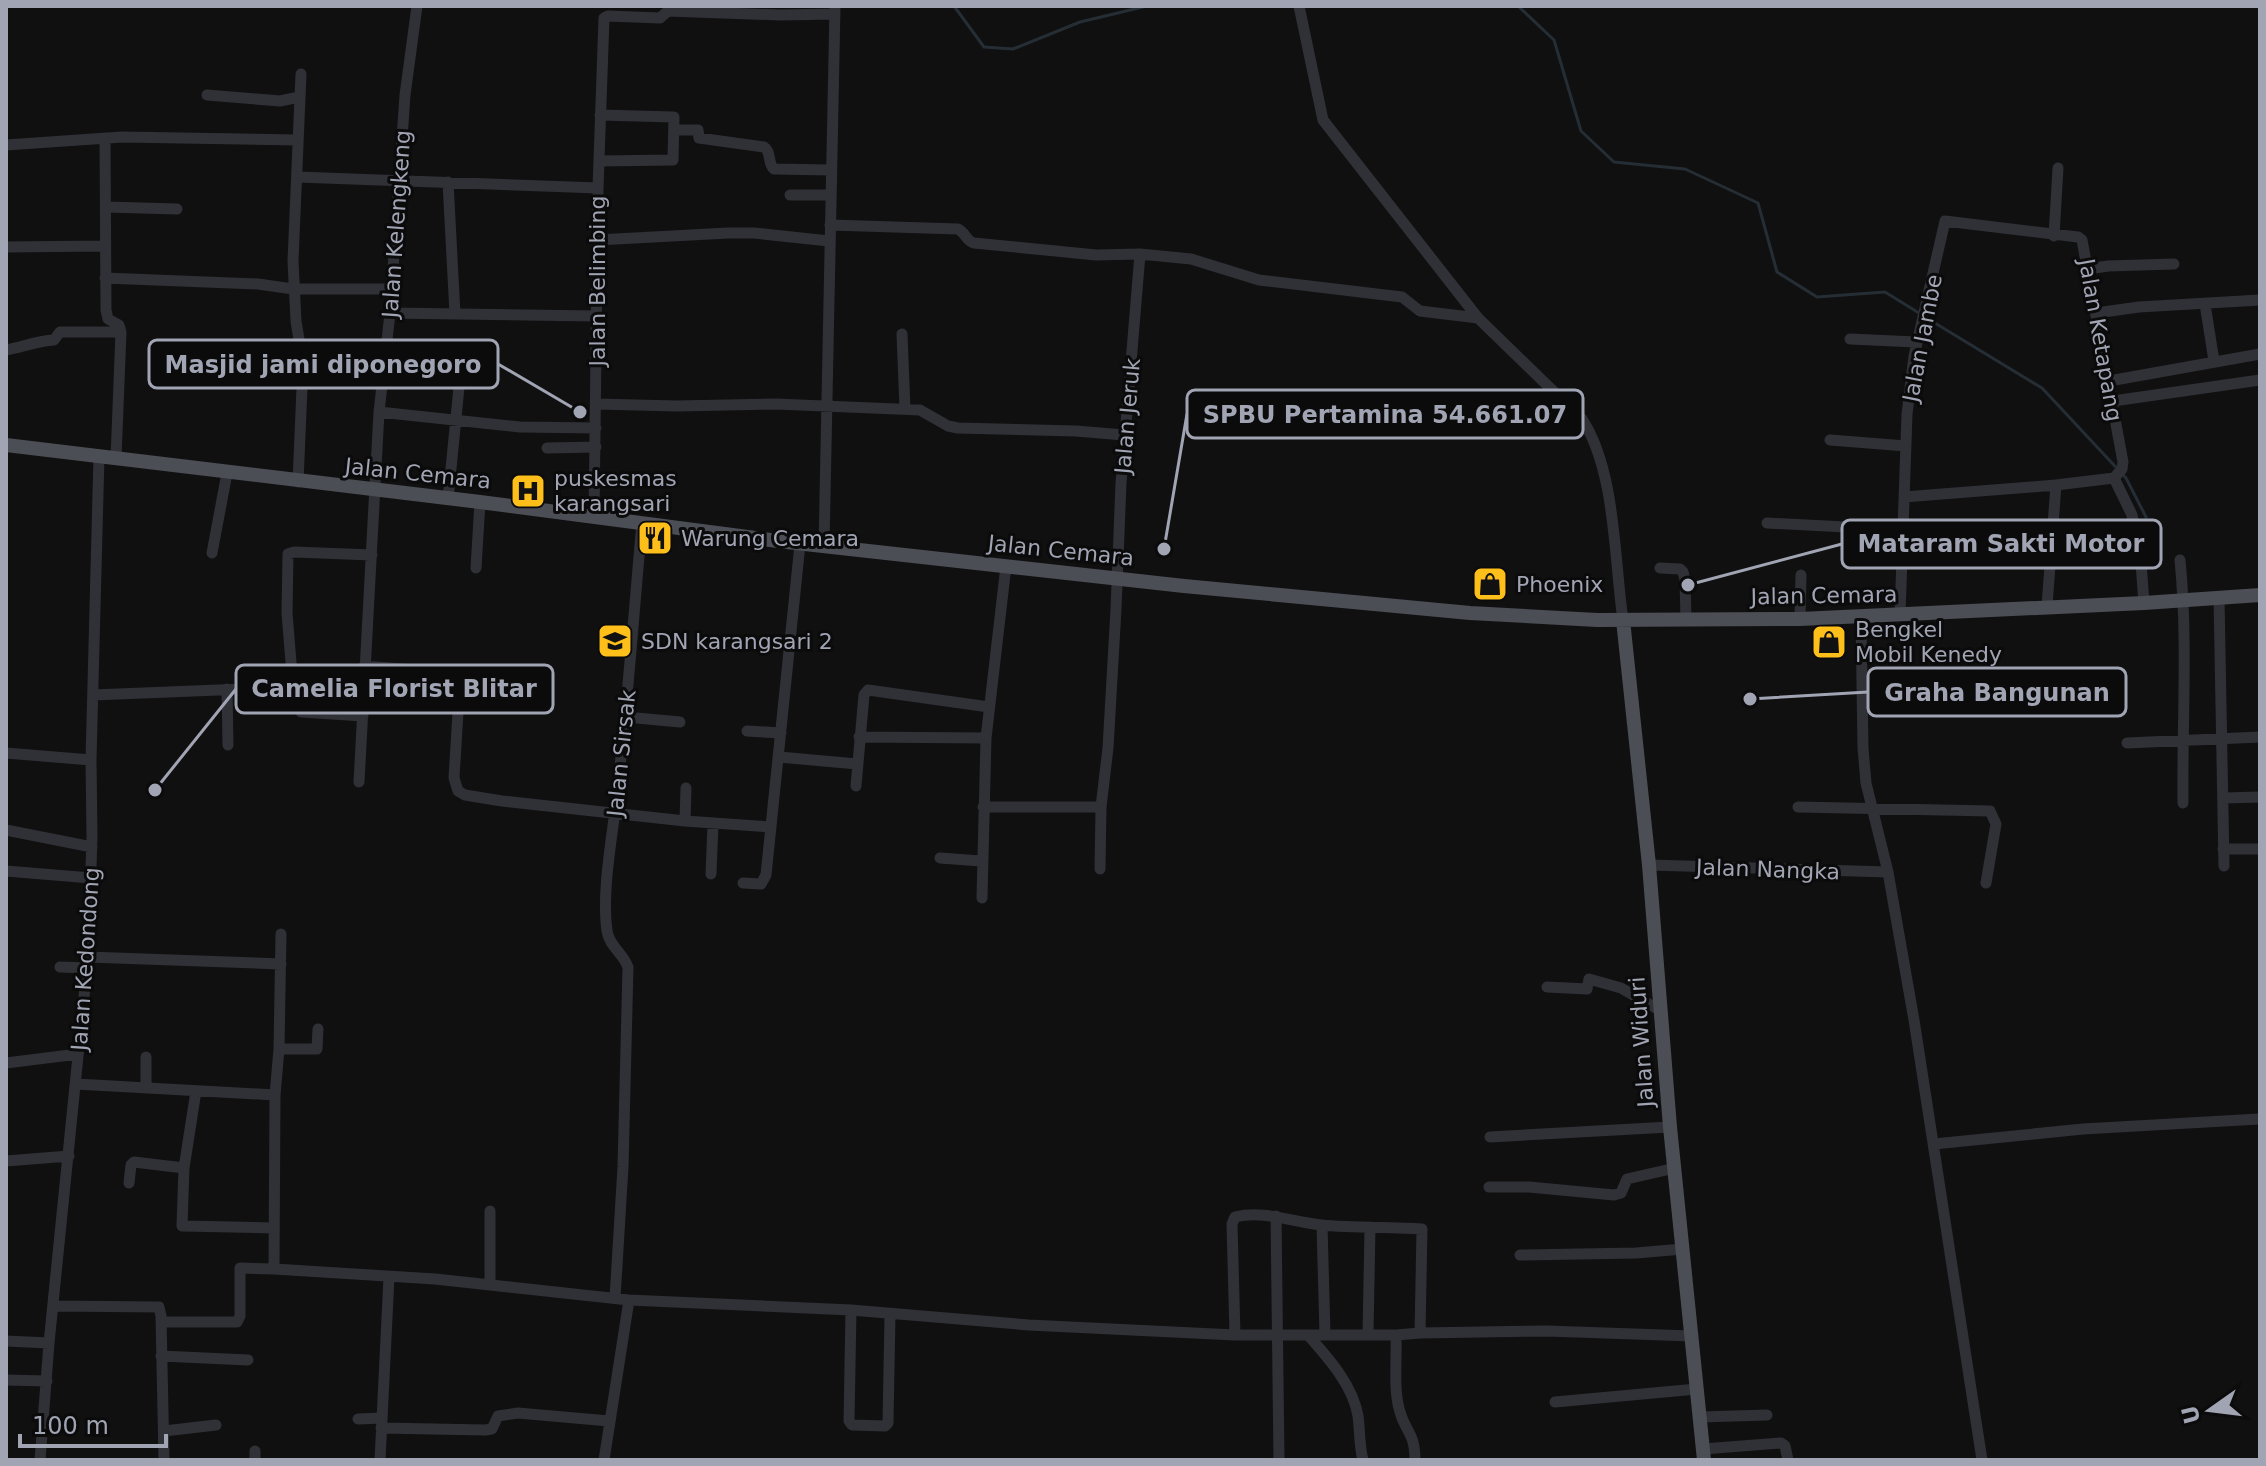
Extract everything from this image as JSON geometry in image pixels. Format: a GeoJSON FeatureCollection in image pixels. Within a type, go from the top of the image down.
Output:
{"type":"FeatureCollection","features":[{"type":"Feature","properties":{"kind":"main road","name":"Jalan Cemara"},"geometry":{"type":"LineString","coordinates":[[6,445],[800,544],[1470,613],[1597,620],[1800,619],[2260,595]]}},
{"type":"Feature","properties":{"kind":"main road","name":"Jalan Widuri"},"geometry":{"type":"LineString","coordinates":[[1623,620],[1649,865],[1670,1127],[1703,1455]]}},
{"type":"Feature","properties":{"kind":"street","name":"Jalan Kelengkeng"},"geometry":{"type":"LineString","coordinates":[[359,782],[379,412],[392,289],[405,95],[417,6]]}},
{"type":"Feature","properties":{"kind":"street"},"geometry":{"type":"LineString","coordinates":[[1299,6],[1323,120],[1478,318],[1582,419],[1591,434],[1608,501],[1623,620]]}},
{"type":"Feature","properties":{"kind":"street"},"geometry":{"type":"LineString","coordinates":[[667,8],[780,15],[835,10],[824,546]]}},
{"type":"Feature","properties":{"kind":"street","name":"Jalan Belimbing"},"geometry":{"type":"LineString","coordinates":[[594,516],[595,316],[604,18],[660,18],[667,8]]}},
{"type":"Feature","properties":{"kind":"street"},"geometry":{"type":"LineString","coordinates":[[298,482],[303,364],[293,289],[301,74]]}},
{"type":"Feature","properties":{"kind":"street"},"geometry":{"type":"LineString","coordinates":[[207,95],[280,101],[299,97]]}},
{"type":"Feature","properties":{"kind":"street"},"geometry":{"type":"LineString","coordinates":[[599,161],[673,160],[674,130],[674,117],[600,115]]}},
{"type":"Feature","properties":{"kind":"street"},"geometry":{"type":"LineString","coordinates":[[674,130],[698,130],[699,138],[766,148],[774,169],[832,162]]}},
{"type":"Feature","properties":{"kind":"street"},"geometry":{"type":"LineString","coordinates":[[6,145],[105,138],[297,140]]}},
{"type":"Feature","properties":{"kind":"street"},"geometry":{"type":"LineString","coordinates":[[105,138],[107,317],[119,325],[121,332],[116,458]]}},
{"type":"Feature","properties":{"kind":"street"},"geometry":{"type":"LineString","coordinates":[[2054,236],[2058,168]]}},
{"type":"Feature","properties":{"kind":"street"},"geometry":{"type":"LineString","coordinates":[[297,177],[598,188]]}},
{"type":"Feature","properties":{"kind":"street"},"geometry":{"type":"LineString","coordinates":[[448,182],[455,314]]}},
{"type":"Feature","properties":{"kind":"street"},"geometry":{"type":"LineString","coordinates":[[790,195],[831,195]]}},
{"type":"Feature","properties":{"kind":"street"},"geometry":{"type":"LineString","coordinates":[[106,207],[177,209]]}},
{"type":"Feature","properties":{"kind":"street","name":"Jalan Jambe"},"geometry":{"type":"LineString","coordinates":[[1900,615],[1907,414],[1916,342],[1945,221],[2054,236]]}},
{"type":"Feature","properties":{"kind":"street"},"geometry":{"type":"LineString","coordinates":[[830,225],[958,229],[974,243],[1096,255],[1140,254],[1191,259],[1259,280],[1402,297],[1420,311],[1478,318]]}},
{"type":"Feature","properties":{"kind":"street"},"geometry":{"type":"LineString","coordinates":[[597,240],[754,233],[829,241]]}},
{"type":"Feature","properties":{"kind":"street","name":"Jalan Ketapang"},"geometry":{"type":"LineString","coordinates":[[2054,236],[2078,237],[2082,240],[2123,462],[2117,475],[2132,515],[2141,563],[2144,603]]}},
{"type":"Feature","properties":{"kind":"street"},"geometry":{"type":"LineString","coordinates":[[6,247],[104,246]]}},
{"type":"Feature","properties":{"kind":"street","name":"Jalan Jeruk"},"geometry":{"type":"LineString","coordinates":[[1100,869],[1101,807],[1108,748],[1124,435],[1140,254]]}},
{"type":"Feature","properties":{"kind":"street"},"geometry":{"type":"LineString","coordinates":[[2088,269],[2174,264]]}},
{"type":"Feature","properties":{"kind":"street"},"geometry":{"type":"LineString","coordinates":[[105,278],[258,284],[293,289],[392,289]]}},
{"type":"Feature","properties":{"kind":"street"},"geometry":{"type":"LineString","coordinates":[[2096,313],[2139,307],[2260,300]]}},
{"type":"Feature","properties":{"kind":"street"},"geometry":{"type":"LineString","coordinates":[[2205,304],[2214,361]]}},
{"type":"Feature","properties":{"kind":"street"},"geometry":{"type":"LineString","coordinates":[[390,313],[595,316]]}},
{"type":"Feature","properties":{"kind":"street"},"geometry":{"type":"LineString","coordinates":[[6,350],[54,340],[60,332],[121,332]]}},
{"type":"Feature","properties":{"kind":"street"},"geometry":{"type":"LineString","coordinates":[[902,334],[905,409]]}},
{"type":"Feature","properties":{"kind":"street"},"geometry":{"type":"LineString","coordinates":[[1850,339],[1916,342]]}},
{"type":"Feature","properties":{"kind":"street"},"geometry":{"type":"LineString","coordinates":[[2109,381],[2260,354]]}},
{"type":"Feature","properties":{"kind":"street"},"geometry":{"type":"LineString","coordinates":[[448,499],[460,377]]}},
{"type":"Feature","properties":{"kind":"street"},"geometry":{"type":"LineString","coordinates":[[2113,401],[2260,380]]}},
{"type":"Feature","properties":{"kind":"street"},"geometry":{"type":"LineString","coordinates":[[596,404],[776,404],[905,409],[924,411],[948,426],[958,428],[1124,435]]}},
{"type":"Feature","properties":{"kind":"street"},"geometry":{"type":"LineString","coordinates":[[379,412],[520,427],[596,428]]}},
{"type":"Feature","properties":{"kind":"street"},"geometry":{"type":"LineString","coordinates":[[1830,440],[1906,446]]}},
{"type":"Feature","properties":{"kind":"street"},"geometry":{"type":"LineString","coordinates":[[547,448],[596,447]]}},
{"type":"Feature","properties":{"kind":"street","name":"Jalan Kedondong"},"geometry":{"type":"LineString","coordinates":[[40,1460],[87,962],[99,456]]}},
{"type":"Feature","properties":{"kind":"street"},"geometry":{"type":"LineString","coordinates":[[212,553],[227,473]]}},
{"type":"Feature","properties":{"kind":"street"},"geometry":{"type":"LineString","coordinates":[[1904,497],[2056,485],[2117,475]]}},
{"type":"Feature","properties":{"kind":"street"},"geometry":{"type":"LineString","coordinates":[[2047,606],[2056,485]]}},
{"type":"Feature","properties":{"kind":"street"},"geometry":{"type":"LineString","coordinates":[[476,568],[480,502]]}},
{"type":"Feature","properties":{"kind":"street","name":"Jalan Sirsak"},"geometry":{"type":"LineString","coordinates":[[615,1298],[623,1167],[628,967],[608,935],[607,888],[626,717],[642,523]]}},
{"type":"Feature","properties":{"kind":"street"},"geometry":{"type":"LineString","coordinates":[[1767,523],[1903,530]]}},
{"type":"Feature","properties":{"kind":"street"},"geometry":{"type":"LineString","coordinates":[[743,883],[761,884],[764,881],[800,544]]}},
{"type":"Feature","properties":{"kind":"street"},"geometry":{"type":"LineString","coordinates":[[363,716],[301,712],[297,705],[287,613],[288,554],[372,555]]}},
{"type":"Feature","properties":{"kind":"street"},"geometry":{"type":"LineString","coordinates":[[2180,560],[2184,600],[2183,803]]}},
{"type":"Feature","properties":{"kind":"street"},"geometry":{"type":"LineString","coordinates":[[982,898],[986,738],[1006,566]]}},
{"type":"Feature","properties":{"kind":"street"},"geometry":{"type":"LineString","coordinates":[[1660,568],[1680,569],[1685,575],[1686,620]]}},
{"type":"Feature","properties":{"kind":"street"},"geometry":{"type":"LineString","coordinates":[[1800,619],[1801,575]]}},
{"type":"Feature","properties":{"kind":"street"},"geometry":{"type":"LineString","coordinates":[[2219,598],[2224,866]]}},
{"type":"Feature","properties":{"kind":"street"},"geometry":{"type":"LineString","coordinates":[[1861,617],[1866,783],[1888,872],[1934,1144],[1982,1460]]}},
{"type":"Feature","properties":{"kind":"street"},"geometry":{"type":"LineString","coordinates":[[364,666],[456,673],[460,679],[454,778],[458,791],[465,795],[615,814],[770,827]]}},
{"type":"Feature","properties":{"kind":"street"},"geometry":{"type":"LineString","coordinates":[[93,695],[293,687]]}},
{"type":"Feature","properties":{"kind":"street"},"geometry":{"type":"LineString","coordinates":[[227,689],[228,745]]}},
{"type":"Feature","properties":{"kind":"street"},"geometry":{"type":"LineString","coordinates":[[856,786],[864,695],[871,689],[989,707]]}},
{"type":"Feature","properties":{"kind":"street"},"geometry":{"type":"LineString","coordinates":[[626,717],[680,722]]}},
{"type":"Feature","properties":{"kind":"street"},"geometry":{"type":"LineString","coordinates":[[747,731],[781,733]]}},
{"type":"Feature","properties":{"kind":"street"},"geometry":{"type":"LineString","coordinates":[[859,737],[986,738]]}},
{"type":"Feature","properties":{"kind":"street"},"geometry":{"type":"LineString","coordinates":[[2127,743],[2260,737]]}},
{"type":"Feature","properties":{"kind":"street"},"geometry":{"type":"LineString","coordinates":[[6,753],[91,760]]}},
{"type":"Feature","properties":{"kind":"street"},"geometry":{"type":"LineString","coordinates":[[779,757],[857,764]]}},
{"type":"Feature","properties":{"kind":"street"},"geometry":{"type":"LineString","coordinates":[[685,821],[686,788]]}},
{"type":"Feature","properties":{"kind":"street"},"geometry":{"type":"LineString","coordinates":[[2223,798],[2260,797]]}},
{"type":"Feature","properties":{"kind":"street"},"geometry":{"type":"LineString","coordinates":[[983,807],[1101,807]]}},
{"type":"Feature","properties":{"kind":"street"},"geometry":{"type":"LineString","coordinates":[[1798,807],[1990,811],[1996,824],[1986,883]]}},
{"type":"Feature","properties":{"kind":"street"},"geometry":{"type":"LineString","coordinates":[[711,874],[713,824]]}},
{"type":"Feature","properties":{"kind":"street"},"geometry":{"type":"LineString","coordinates":[[6,830],[92,843]]}},
{"type":"Feature","properties":{"kind":"street"},"geometry":{"type":"LineString","coordinates":[[2223,849],[2260,849]]}},
{"type":"Feature","properties":{"kind":"street"},"geometry":{"type":"LineString","coordinates":[[940,858],[981,861]]}},
{"type":"Feature","properties":{"kind":"street","name":"Jalan Nangka"},"geometry":{"type":"LineString","coordinates":[[1649,865],[1888,872]]}},
{"type":"Feature","properties":{"kind":"street"},"geometry":{"type":"LineString","coordinates":[[6,871],[91,878]]}},
{"type":"Feature","properties":{"kind":"street"},"geometry":{"type":"LineString","coordinates":[[274,1269],[275,1095],[281,934]]}},
{"type":"Feature","properties":{"kind":"street"},"geometry":{"type":"LineString","coordinates":[[60,967],[87,962],[281,964]]}},
{"type":"Feature","properties":{"kind":"street"},"geometry":{"type":"LineString","coordinates":[[1547,987],[1587,989],[1589,979],[1621,988],[1661,1011]]}},
{"type":"Feature","properties":{"kind":"street"},"geometry":{"type":"LineString","coordinates":[[279,1049],[316,1050],[319,1045],[318,1029]]}},
{"type":"Feature","properties":{"kind":"street"},"geometry":{"type":"LineString","coordinates":[[6,1063],[78,1054]]}},
{"type":"Feature","properties":{"kind":"street"},"geometry":{"type":"LineString","coordinates":[[146,1057],[146,1087]]}},
{"type":"Feature","properties":{"kind":"street"},"geometry":{"type":"LineString","coordinates":[[76,1084],[275,1095]]}},
{"type":"Feature","properties":{"kind":"street"},"geometry":{"type":"LineString","coordinates":[[196,1091],[184,1168],[182,1226],[274,1228]]}},
{"type":"Feature","properties":{"kind":"street"},"geometry":{"type":"LineString","coordinates":[[1934,1144],[2083,1129],[2259,1119]]}},
{"type":"Feature","properties":{"kind":"street"},"geometry":{"type":"LineString","coordinates":[[1490,1137],[1670,1127]]}},
{"type":"Feature","properties":{"kind":"street"},"geometry":{"type":"LineString","coordinates":[[6,1161],[69,1156]]}},
{"type":"Feature","properties":{"kind":"street"},"geometry":{"type":"LineString","coordinates":[[129,1183],[134,1162],[184,1168]]}},
{"type":"Feature","properties":{"kind":"street"},"geometry":{"type":"LineString","coordinates":[[1489,1187],[1529,1187],[1614,1195],[1621,1193],[1627,1179],[1675,1168]]}},
{"type":"Feature","properties":{"kind":"street"},"geometry":{"type":"LineString","coordinates":[[490,1211],[490,1284]]}},
{"type":"Feature","properties":{"kind":"street"},"geometry":{"type":"LineString","coordinates":[[1235,1335],[1233,1218],[1242,1215],[1276,1216],[1322,1225],[1422,1229],[1420,1333]]}},
{"type":"Feature","properties":{"kind":"street"},"geometry":{"type":"LineString","coordinates":[[1276,1216],[1279,1460]]}},
{"type":"Feature","properties":{"kind":"street"},"geometry":{"type":"LineString","coordinates":[[1322,1225],[1325,1335]]}},
{"type":"Feature","properties":{"kind":"street"},"geometry":{"type":"LineString","coordinates":[[1368,1334],[1370,1227]]}},
{"type":"Feature","properties":{"kind":"street"},"geometry":{"type":"LineString","coordinates":[[1520,1255],[1683,1249]]}},
{"type":"Feature","properties":{"kind":"street"},"geometry":{"type":"LineString","coordinates":[[161,1322],[237,1322],[240,1316],[240,1268],[490,1284],[629,1300],[851,1310],[1029,1325],[1235,1335],[1547,1331],[1692,1336]]}},
{"type":"Feature","properties":{"kind":"street"},"geometry":{"type":"LineString","coordinates":[[380,1460],[389,1277]]}},
{"type":"Feature","properties":{"kind":"street"},"geometry":{"type":"LineString","coordinates":[[604,1460],[629,1300]]}},
{"type":"Feature","properties":{"kind":"street"},"geometry":{"type":"LineString","coordinates":[[54,1306],[156,1306],[160,1309],[164,1460]]}},
{"type":"Feature","properties":{"kind":"street"},"geometry":{"type":"LineString","coordinates":[[851,1310],[849,1421],[852,1425],[885,1426],[888,1423],[890,1314]]}},
{"type":"Feature","properties":{"kind":"street"},"geometry":{"type":"LineString","coordinates":[[1308,1335],[1337,1371],[1352,1396],[1363,1460]]}},
{"type":"Feature","properties":{"kind":"street"},"geometry":{"type":"LineString","coordinates":[[1396,1335],[1398,1403],[1414,1440],[1415,1460]]}},
{"type":"Feature","properties":{"kind":"street"},"geometry":{"type":"LineString","coordinates":[[6,1341],[49,1343]]}},
{"type":"Feature","properties":{"kind":"street"},"geometry":{"type":"LineString","coordinates":[[161,1356],[248,1360]]}},
{"type":"Feature","properties":{"kind":"street"},"geometry":{"type":"LineString","coordinates":[[6,1380],[47,1381]]}},
{"type":"Feature","properties":{"kind":"street"},"geometry":{"type":"LineString","coordinates":[[1555,1402],[1697,1389]]}},
{"type":"Feature","properties":{"kind":"street"},"geometry":{"type":"LineString","coordinates":[[358,1419],[485,1430],[492,1429],[498,1416],[518,1413],[609,1421]]}},
{"type":"Feature","properties":{"kind":"street"},"geometry":{"type":"LineString","coordinates":[[1700,1417],[1767,1415]]}},
{"type":"Feature","properties":{"kind":"street"},"geometry":{"type":"LineString","coordinates":[[164,1431],[216,1425]]}},
{"type":"Feature","properties":{"kind":"street"},"geometry":{"type":"LineString","coordinates":[[1703,1455],[1781,1443],[1785,1446],[1788,1460]]}},
{"type":"Feature","properties":{"kind":"waterway"},"geometry":{"type":"LineString","coordinates":[[954,6],[984,47],[1013,49],[1080,22],[1147,6]]}},
{"type":"Feature","properties":{"kind":"waterway"},"geometry":{"type":"LineString","coordinates":[[1518,6],[1554,40],[1581,131],[1614,162],[1685,169],[1758,203],[1777,272],[1817,297],[1885,292],[1919,313]]}},
{"type":"Feature","properties":{"kind":"waterway"},"geometry":{"type":"LineString","coordinates":[[1925,317],[2042,388],[2126,478],[2146,517]]}},
{"type":"Feature","properties":{"kind":"place","name":"Masjid jami diponegoro"},"geometry":{"type":"Point","coordinates":[580,412]}},
{"type":"Feature","properties":{"kind":"place","name":"puskesmas karangsari"},"geometry":{"type":"Point","coordinates":[528,491]}},
{"type":"Feature","properties":{"kind":"place","name":"Warung Cemara"},"geometry":{"type":"Point","coordinates":[655,538]}},
{"type":"Feature","properties":{"kind":"place","name":"SPBU Pertamina 54.661.07"},"geometry":{"type":"Point","coordinates":[1164,549]}},
{"type":"Feature","properties":{"kind":"place","name":"Phoenix"},"geometry":{"type":"Point","coordinates":[1490,584]}},
{"type":"Feature","properties":{"kind":"place","name":"Mataram Sakti Motor"},"geometry":{"type":"Point","coordinates":[1688,585]}},
{"type":"Feature","properties":{"kind":"place","name":"SDN karangsari 2"},"geometry":{"type":"Point","coordinates":[615,641]}},
{"type":"Feature","properties":{"kind":"place","name":"Bengkel Mobil Kenedy"},"geometry":{"type":"Point","coordinates":[1829,642]}},
{"type":"Feature","properties":{"kind":"place","name":"Graha Bangunan"},"geometry":{"type":"Point","coordinates":[1750,699]}},
{"type":"Feature","properties":{"kind":"place","name":"Camelia Florist Blitar"},"geometry":{"type":"Point","coordinates":[155,790]}}]}
